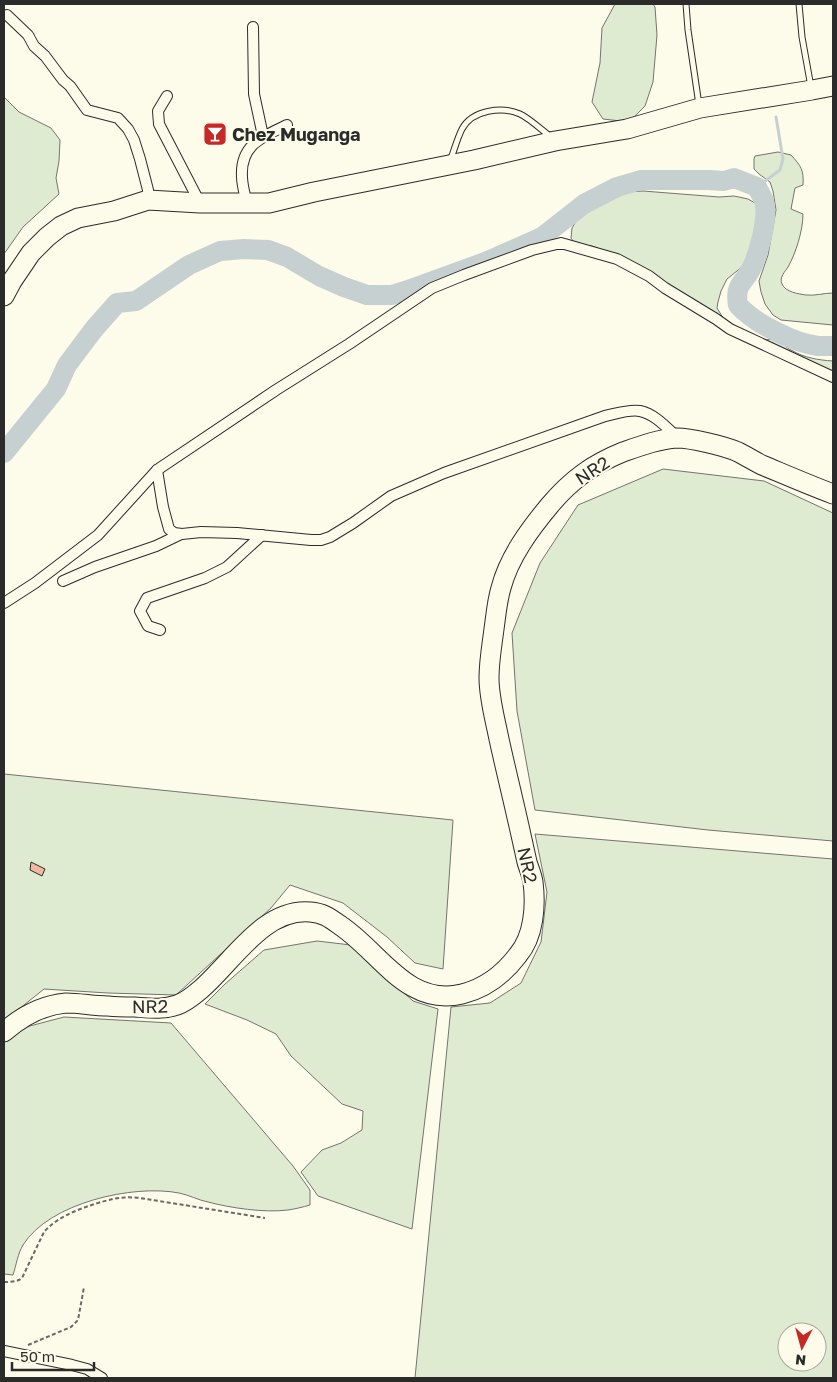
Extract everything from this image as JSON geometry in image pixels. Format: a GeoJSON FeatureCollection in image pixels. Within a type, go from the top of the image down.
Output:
{"type":"FeatureCollection","features":[{"type":"Feature","properties":{"kind":"highway"},"geometry":{"type":"LineString","coordinates":[[4,296],[32,253],[61,226],[78,218],[114,211],[148,200],[200,203],[269,203],[555,141],[627,129],[700,108],[833,86]]}},
{"type":"Feature","properties":{"kind":"highway","name":"NR2"},"geometry":{"type":"LineString","coordinates":[[4,1032],[12,1024],[39,1009],[65,1003],[156,1009],[175,1006],[187,1000],[208,983],[267,925],[286,915],[298,912],[323,913],[351,933],[404,981],[424,994],[454,996],[486,986],[496,979],[520,953],[527,940],[533,920],[532,879],[500,742],[489,680],[496,609],[501,586],[512,559],[535,523],[554,500],[592,467],[639,446],[678,438],[719,445],[805,484],[833,494]]}},
{"type":"Feature","properties":{"kind":"street"},"geometry":{"type":"LineString","coordinates":[[7,15],[28,35],[34,46],[45,56],[87,110],[118,118],[128,129],[140,159],[148,190],[148,200]]}},
{"type":"Feature","properties":{"kind":"street"},"geometry":{"type":"LineString","coordinates":[[253,27],[254,94],[263,136]]}},
{"type":"Feature","properties":{"kind":"street"},"geometry":{"type":"LineString","coordinates":[[167,96],[158,111],[159,124],[200,203]]}},
{"type":"Feature","properties":{"kind":"street"},"geometry":{"type":"LineString","coordinates":[[247,204],[242,178],[243,160],[252,144],[263,136],[287,125]]}},
{"type":"Feature","properties":{"kind":"street"},"geometry":{"type":"LineString","coordinates":[[4,603],[35,583],[98,535],[157,470],[276,390],[432,288],[532,250],[561,243],[617,259],[649,276],[664,288],[730,328],[833,378]]}},
{"type":"Feature","properties":{"kind":"street"},"geometry":{"type":"LineString","coordinates":[[157,470],[163,507],[169,528],[174,533],[201,532],[262,535],[292,540],[321,540],[330,537],[353,523],[391,496],[436,476],[605,416],[639,410],[651,415],[678,438]]}},
{"type":"Feature","properties":{"kind":"street"},"geometry":{"type":"LineString","coordinates":[[64,581],[95,567],[156,546],[182,534]]}},
{"type":"Feature","properties":{"kind":"street"},"geometry":{"type":"LineString","coordinates":[[160,630],[148,626],[140,611],[147,598],[204,578],[227,567],[262,535]]}},
{"type":"Feature","properties":{"kind":"street"},"geometry":{"type":"LineString","coordinates":[[8,1351],[88,1369],[102,1378]]}},
{"type":"Feature","properties":{"kind":"lane"},"geometry":{"type":"LineString","coordinates":[[686,4],[700,108]]}},
{"type":"Feature","properties":{"kind":"lane"},"geometry":{"type":"LineString","coordinates":[[799,4],[802,37],[812,90]]}},
{"type":"Feature","properties":{"kind":"lane"},"geometry":{"type":"LineString","coordinates":[[448,164],[463,127],[472,117],[486,110],[508,111],[521,114],[555,141]]}},
{"type":"Feature","properties":{"kind":"path"},"geometry":{"type":"LineString","coordinates":[[4,1282],[22,1278],[48,1227],[76,1212],[114,1199],[126,1197],[140,1198],[265,1218]]}},
{"type":"Feature","properties":{"kind":"path"},"geometry":{"type":"LineString","coordinates":[[8,1351],[71,1327],[78,1320],[84,1287]]}},
{"type":"Feature","properties":{"kind":"green space"},"geometry":{"type":"Polygon","coordinates":[[[615,4],[653,4],[655,7],[657,35],[653,82],[645,106],[634,117],[621,121],[603,119],[592,102],[600,63],[602,28],[615,4]]]}},
{"type":"Feature","properties":{"kind":"green space"},"geometry":{"type":"Polygon","coordinates":[[[4,97],[19,112],[51,128],[60,140],[56,178],[59,194],[23,227],[4,254],[4,97]]]}},
{"type":"Feature","properties":{"kind":"green space"},"geometry":{"type":"Polygon","coordinates":[[[778,152],[791,155],[801,168],[803,176],[803,185],[795,188],[791,209],[803,214],[803,220],[794,255],[781,281],[789,291],[800,294],[833,293],[833,325],[781,320],[773,315],[765,304],[761,292],[759,281],[768,255],[776,210],[770,182],[754,169],[754,159],[755,156],[778,152]]]}},
{"type":"Feature","properties":{"kind":"green space"},"geometry":{"type":"Polygon","coordinates":[[[643,191],[719,197],[734,196],[748,199],[757,204],[760,214],[751,255],[747,263],[727,279],[721,291],[717,308],[725,321],[617,256],[592,246],[575,244],[571,238],[572,228],[581,213],[591,205],[627,192],[643,191]]]}},
{"type":"Feature","properties":{"kind":"green space"},"geometry":{"type":"Polygon","coordinates":[[[780,340],[788,348],[801,355],[833,361],[833,375],[760,341],[780,340]]]}},
{"type":"Feature","properties":{"kind":"green space"},"geometry":{"type":"Polygon","coordinates":[[[663,469],[764,481],[833,513],[833,841],[708,830],[535,810],[517,711],[512,633],[540,563],[578,505],[663,469]]]}},
{"type":"Feature","properties":{"kind":"green space"},"geometry":{"type":"Polygon","coordinates":[[[4,774],[453,820],[443,969],[415,963],[387,937],[343,903],[290,885],[271,908],[176,995],[44,989],[4,1021],[4,774]]]}},
{"type":"Feature","properties":{"kind":"green space"},"geometry":{"type":"Polygon","coordinates":[[[535,834],[833,859],[833,1378],[415,1378],[451,1007],[490,1003],[521,983],[541,942],[547,892],[535,834]]]}},
{"type":"Feature","properties":{"kind":"green space"},"geometry":{"type":"Polygon","coordinates":[[[317,941],[351,945],[413,1001],[438,1009],[412,1229],[318,1196],[301,1172],[322,1150],[341,1143],[362,1130],[363,1111],[342,1104],[291,1056],[276,1034],[247,1020],[205,1004],[264,950],[317,941]]]}},
{"type":"Feature","properties":{"kind":"green space"},"geometry":{"type":"Polygon","coordinates":[[[64,1017],[171,1023],[293,1166],[310,1190],[310,1205],[279,1211],[258,1210],[217,1204],[179,1193],[139,1191],[116,1194],[72,1208],[52,1218],[35,1230],[23,1245],[13,1275],[4,1274],[4,1037],[26,1027],[64,1017]]]}},
{"type":"Feature","properties":{"kind":"building"},"geometry":{"type":"Polygon","coordinates":[[[31,862],[45,869],[42,876],[30,870],[31,862]]]}},
{"type":"Feature","properties":{"kind":"waterway"},"geometry":{"type":"LineString","coordinates":[[757,187],[780,170],[783,159],[776,117]]}},
{"type":"Feature","properties":{"kind":"waterway"},"geometry":{"type":"LineString","coordinates":[[4,453],[56,389],[67,365],[94,329],[117,303],[136,301],[189,265],[220,251],[268,250],[287,257],[319,276],[344,287],[367,295],[392,295],[488,261],[542,237],[584,204],[617,187],[641,180],[724,181],[734,178],[757,187],[764,201],[764,225],[755,260],[739,288],[738,305],[754,319],[786,336],[808,344],[833,346]]}},
{"type":"Feature","properties":{"kind":"place","name":"Chez Muganga"},"geometry":{"type":"Point","coordinates":[215,134]}}]}
